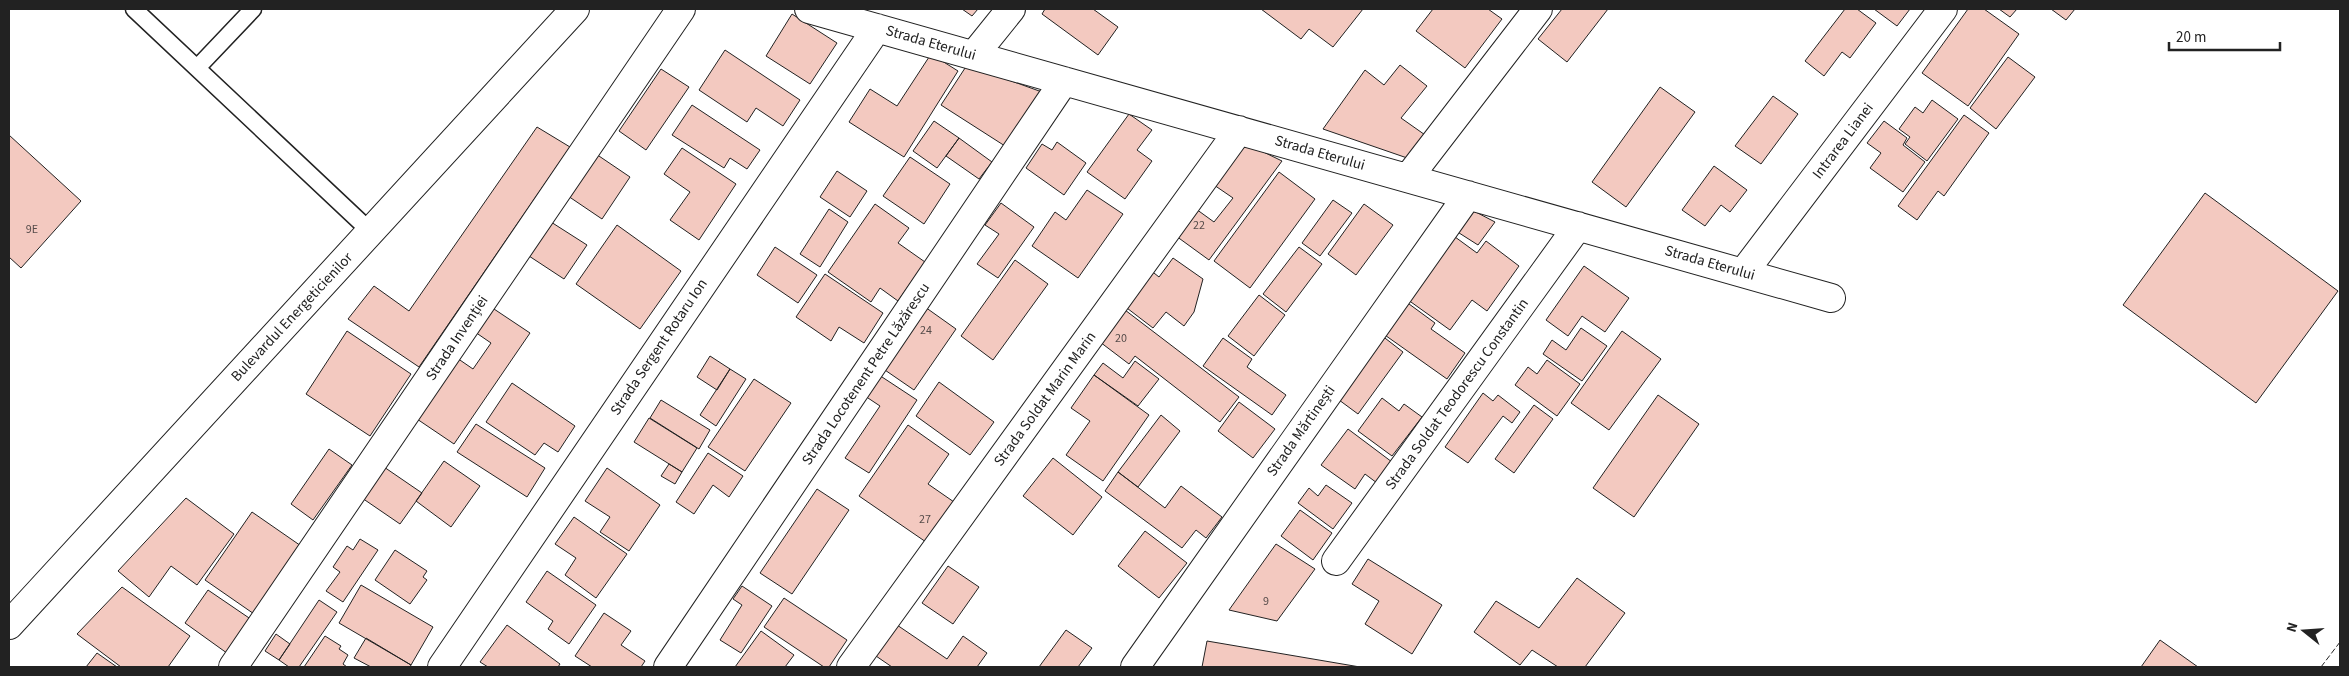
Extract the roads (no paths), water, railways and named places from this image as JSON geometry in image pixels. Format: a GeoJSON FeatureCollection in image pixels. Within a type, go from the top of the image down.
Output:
{"type":"FeatureCollection","features":[{"type":"Feature","properties":{"kind":"street","name":"Bulevardul Energeticienilor"},"geometry":{"type":"LineString","coordinates":[[9,625],[575,9]]}},
{"type":"Feature","properties":{"kind":"street","name":"Strada Invenției"},"geometry":{"type":"LineString","coordinates":[[233,667],[681,9]]}},
{"type":"Feature","properties":{"kind":"street","name":"Strada Eterului"},"geometry":{"type":"LineString","coordinates":[[809,9],[1831,298]]}},
{"type":"Feature","properties":{"kind":"street"},"geometry":{"type":"LineString","coordinates":[[974,55],[1011,9]]}},
{"type":"Feature","properties":{"kind":"street"},"geometry":{"type":"LineString","coordinates":[[1408,178],[1538,9]]}},
{"type":"Feature","properties":{"kind":"street","name":"Intrarea Lianei"},"geometry":{"type":"LineString","coordinates":[[1743,272],[1944,9]]}},
{"type":"Feature","properties":{"kind":"street","name":"Strada Sergent Rotaru Ion"},"geometry":{"type":"LineString","coordinates":[[442,667],[877,28]]}},
{"type":"Feature","properties":{"kind":"street","name":"Strada Locotenent Petre Lăzărescu"},"geometry":{"type":"LineString","coordinates":[[668,667],[1064,81]]}},
{"type":"Feature","properties":{"kind":"street","name":"Strada Soldat Marin Marin"},"geometry":{"type":"LineString","coordinates":[[851,667],[1239,130]]}},
{"type":"Feature","properties":{"kind":"street","name":"Strada Mărtinești"},"geometry":{"type":"LineString","coordinates":[[1135,667],[1468,195]]}},
{"type":"Feature","properties":{"kind":"street","name":"Strada Soldat Teodorescu Constantin"},"geometry":{"type":"LineString","coordinates":[[1336,561],[1578,226]]}},
{"type":"Feature","properties":{"kind":"lane"},"geometry":{"type":"LineString","coordinates":[[134,9],[371,232]]}},
{"type":"Feature","properties":{"kind":"lane"},"geometry":{"type":"LineString","coordinates":[[197,68],[253,9]]}}]}
